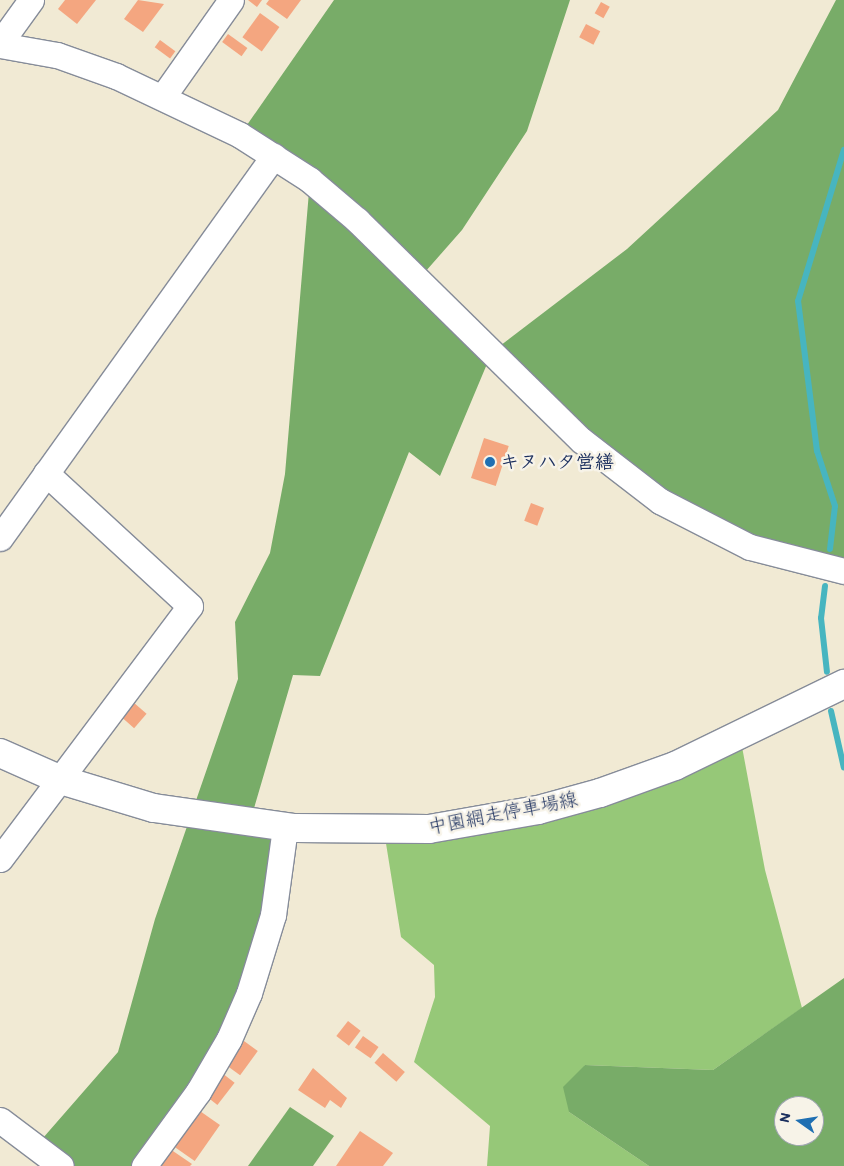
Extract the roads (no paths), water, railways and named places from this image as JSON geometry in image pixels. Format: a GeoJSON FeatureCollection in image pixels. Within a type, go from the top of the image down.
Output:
{"type":"FeatureCollection","features":[{"type":"Feature","properties":{"kind":"main road","name":"中園網走停車場線"},"geometry":{"type":"LineString","coordinates":[[0,754],[61,780],[154,808],[285,826],[429,829],[538,810],[675,766],[844,684]]}},
{"type":"Feature","properties":{"kind":"street"},"geometry":{"type":"LineString","coordinates":[[31,0],[0,44],[57,55],[164,95],[273,156],[357,220],[581,440],[660,501],[750,547],[844,571]]}},
{"type":"Feature","properties":{"kind":"street"},"geometry":{"type":"LineString","coordinates":[[164,95],[231,0]]}},
{"type":"Feature","properties":{"kind":"street"},"geometry":{"type":"LineString","coordinates":[[0,538],[273,156]]}},
{"type":"Feature","properties":{"kind":"street"},"geometry":{"type":"LineString","coordinates":[[0,859],[190,606],[46,473]]}},
{"type":"Feature","properties":{"kind":"street"},"geometry":{"type":"LineString","coordinates":[[144,1166],[202,1084],[249,993],[272,915],[285,826]]}},
{"type":"Feature","properties":{"kind":"street"},"geometry":{"type":"LineString","coordinates":[[0,1120],[61,1166]]}},
{"type":"Feature","properties":{"kind":"waterway"},"geometry":{"type":"LineString","coordinates":[[830,549],[835,506],[817,451],[798,301],[844,150]]}},
{"type":"Feature","properties":{"kind":"waterway"},"geometry":{"type":"LineString","coordinates":[[825,586],[821,618],[827,672]]}},
{"type":"Feature","properties":{"kind":"waterway"},"geometry":{"type":"LineString","coordinates":[[831,711],[844,768]]}},
{"type":"Feature","properties":{"kind":"place","name":"キヌハタ営繕"},"geometry":{"type":"Point","coordinates":[490,462]}}]}
